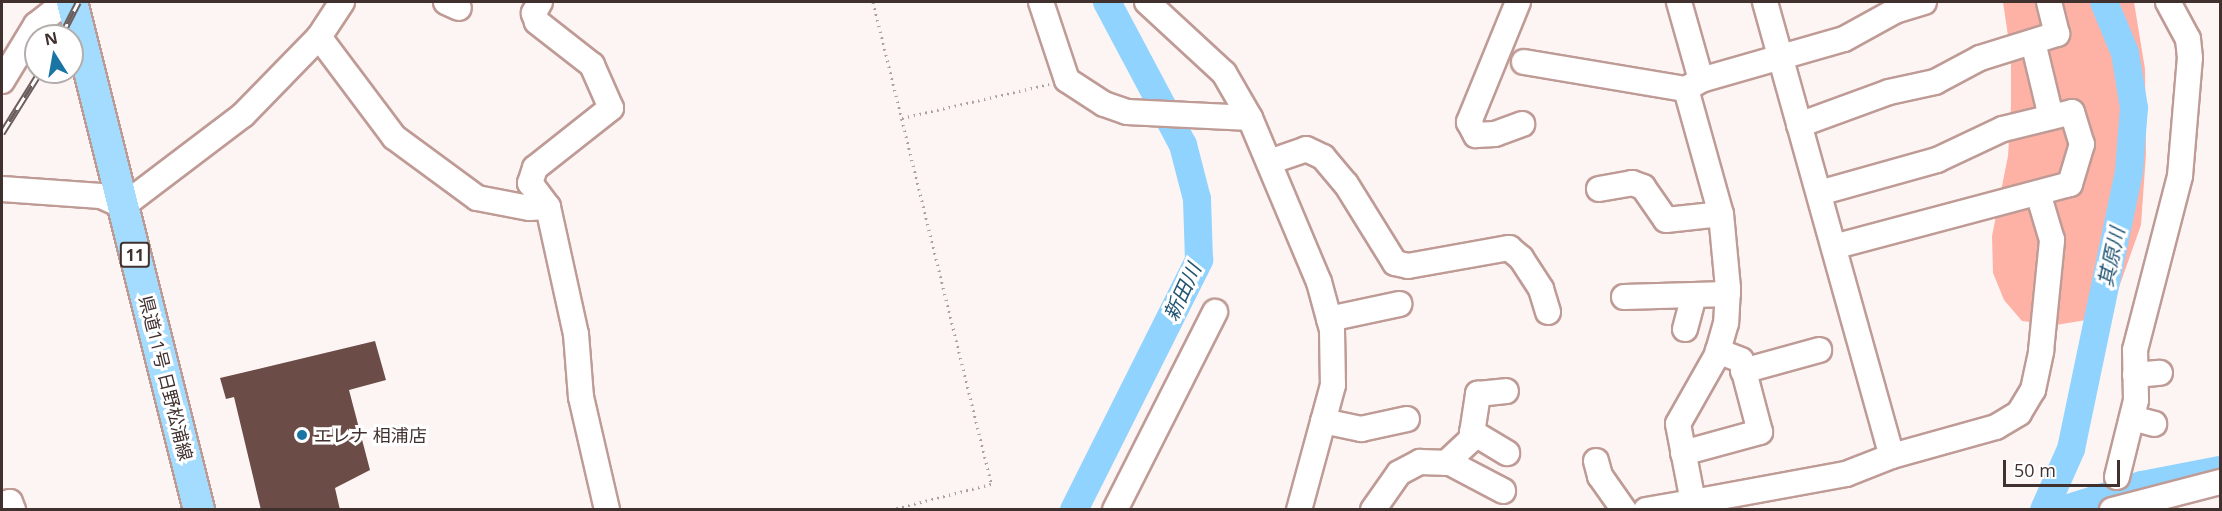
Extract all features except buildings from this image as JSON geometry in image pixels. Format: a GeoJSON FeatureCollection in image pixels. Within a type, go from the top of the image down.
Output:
{"type":"FeatureCollection","features":[{"type":"Feature","properties":{"kind":"main road","name":"県道11号 日野松浦線"},"geometry":{"type":"LineString","coordinates":[[72,2],[199,510]]}},
{"type":"Feature","properties":{"kind":"street"},"geometry":{"type":"LineString","coordinates":[[2,81],[36,25],[65,2]]}},
{"type":"Feature","properties":{"kind":"street"},"geometry":{"type":"LineString","coordinates":[[2,189],[101,196],[123,206],[243,115],[319,37],[342,2]]}},
{"type":"Feature","properties":{"kind":"street"},"geometry":{"type":"LineString","coordinates":[[540,2],[534,13],[537,22],[592,65],[611,108],[535,168],[530,183],[548,207],[576,334],[581,397],[607,510]]}},
{"type":"Feature","properties":{"kind":"street"},"geometry":{"type":"LineString","coordinates":[[1041,2],[1067,80],[1104,104],[1127,111],[1250,118]]}},
{"type":"Feature","properties":{"kind":"street"},"geometry":{"type":"LineString","coordinates":[[1147,2],[1224,73],[1250,118],[1319,282],[1329,319],[1333,385],[1299,510]]}},
{"type":"Feature","properties":{"kind":"street"},"geometry":{"type":"LineString","coordinates":[[1518,2],[1469,122],[1476,135],[1495,134],[1522,124]]}},
{"type":"Feature","properties":{"kind":"street"},"geometry":{"type":"LineString","coordinates":[[1679,2],[1721,214],[1728,294],[1718,351],[1678,424],[1693,502]]}},
{"type":"Feature","properties":{"kind":"street"},"geometry":{"type":"LineString","coordinates":[[1765,2],[1893,456]]}},
{"type":"Feature","properties":{"kind":"street"},"geometry":{"type":"LineString","coordinates":[[1524,63],[1694,84],[1780,56],[1844,39],[1896,11],[1924,2]]}},
{"type":"Feature","properties":{"kind":"street"},"geometry":{"type":"LineString","coordinates":[[1799,125],[1888,92],[1935,82],[1980,58],[2057,34],[2049,2]]}},
{"type":"Feature","properties":{"kind":"street"},"geometry":{"type":"LineString","coordinates":[[2117,477],[2143,421],[2135,375],[2135,350],[2180,176],[2190,58],[2188,39],[2168,2]]}},
{"type":"Feature","properties":{"kind":"street"},"geometry":{"type":"LineString","coordinates":[[319,37],[394,137],[477,198],[529,208],[548,207]]}},
{"type":"Feature","properties":{"kind":"street"},"geometry":{"type":"LineString","coordinates":[[2033,42],[2051,117]]}},
{"type":"Feature","properties":{"kind":"street"},"geometry":{"type":"LineString","coordinates":[[1819,193],[1937,160],[2003,129],[2072,112],[2082,144],[2070,184],[1834,247]]}},
{"type":"Feature","properties":{"kind":"street"},"geometry":{"type":"LineString","coordinates":[[1269,162],[1305,149],[1323,157],[1346,184],[1395,263],[1408,266],[1509,248],[1521,258],[1540,289],[1548,312]]}},
{"type":"Feature","properties":{"kind":"street"},"geometry":{"type":"LineString","coordinates":[[1599,189],[1632,183],[1643,187],[1666,220],[1721,214]]}},
{"type":"Feature","properties":{"kind":"street"},"geometry":{"type":"LineString","coordinates":[[1646,510],[1846,474],[1893,456],[1996,427],[2019,413],[2033,390],[2052,240],[2038,193]]}},
{"type":"Feature","properties":{"kind":"street"},"geometry":{"type":"LineString","coordinates":[[1624,297],[1728,294]]}},
{"type":"Feature","properties":{"kind":"street"},"geometry":{"type":"LineString","coordinates":[[1684,329],[1694,295]]}},
{"type":"Feature","properties":{"kind":"street"},"geometry":{"type":"LineString","coordinates":[[1329,319],[1399,304]]}},
{"type":"Feature","properties":{"kind":"street"},"geometry":{"type":"LineString","coordinates":[[1115,510],[1215,312]]}},
{"type":"Feature","properties":{"kind":"street"},"geometry":{"type":"LineString","coordinates":[[1743,371],[1819,350]]}},
{"type":"Feature","properties":{"kind":"street"},"geometry":{"type":"LineString","coordinates":[[1683,453],[1760,432],[1741,360],[1718,351]]}},
{"type":"Feature","properties":{"kind":"street"},"geometry":{"type":"LineString","coordinates":[[2135,375],[2160,373]]}},
{"type":"Feature","properties":{"kind":"street"},"geometry":{"type":"LineString","coordinates":[[1446,463],[1471,440],[1478,394],[1506,391]]}},
{"type":"Feature","properties":{"kind":"street"},"geometry":{"type":"LineString","coordinates":[[1323,421],[1361,429],[1407,420]]}},
{"type":"Feature","properties":{"kind":"street"},"geometry":{"type":"LineString","coordinates":[[1472,432],[1507,453]]}},
{"type":"Feature","properties":{"kind":"street"},"geometry":{"type":"LineString","coordinates":[[1596,460],[1600,476],[1624,510]]}},
{"type":"Feature","properties":{"kind":"street"},"geometry":{"type":"LineString","coordinates":[[1373,510],[1400,473],[1420,462],[1446,463],[1503,491]]}},
{"type":"Feature","properties":{"kind":"street"},"geometry":{"type":"LineString","coordinates":[[2112,510],[2220,482]]}},
{"type":"Feature","properties":{"kind":"street"},"geometry":{"type":"LineString","coordinates":[[2,504],[10,502],[13,510]]}},
{"type":"Feature","properties":{"kind":"path"},"geometry":{"type":"LineString","coordinates":[[873,2],[991,484],[890,510]]}},
{"type":"Feature","properties":{"kind":"path"},"geometry":{"type":"LineString","coordinates":[[902,118],[1067,80]]}},
{"type":"Feature","properties":{"kind":"shaded area"},"geometry":{"type":"Polygon","coordinates":[[[2003,2],[2134,2],[2145,69],[2146,154],[2141,225],[2118,290],[2092,319],[2056,325],[2022,321],[2004,300],[1993,273],[1992,236],[2008,156],[2011,106],[2011,56],[2003,2]]]}},
{"type":"Feature","properties":{"kind":"waterway","name":"新田川"},"geometry":{"type":"LineString","coordinates":[[1074,510],[1199,260],[1197,199],[1183,145],[1107,2]]}},
{"type":"Feature","properties":{"kind":"waterway","name":"其原川"},"geometry":{"type":"LineString","coordinates":[[2044,510],[2071,449],[2129,171],[2134,108],[2125,53],[2104,2]]}},
{"type":"Feature","properties":{"kind":"waterway"},"geometry":{"type":"LineString","coordinates":[[2062,510],[2142,485],[2220,470]]}},
{"type":"Feature","properties":{"kind":"railway"},"geometry":{"type":"LineString","coordinates":[[67,24],[78,2]]}},
{"type":"Feature","properties":{"kind":"railway"},"geometry":{"type":"LineString","coordinates":[[2,133],[33,84]]}},
{"type":"Feature","properties":{"kind":"place","name":"エレナ 相浦店"},"geometry":{"type":"Point","coordinates":[302,435]}}]}
